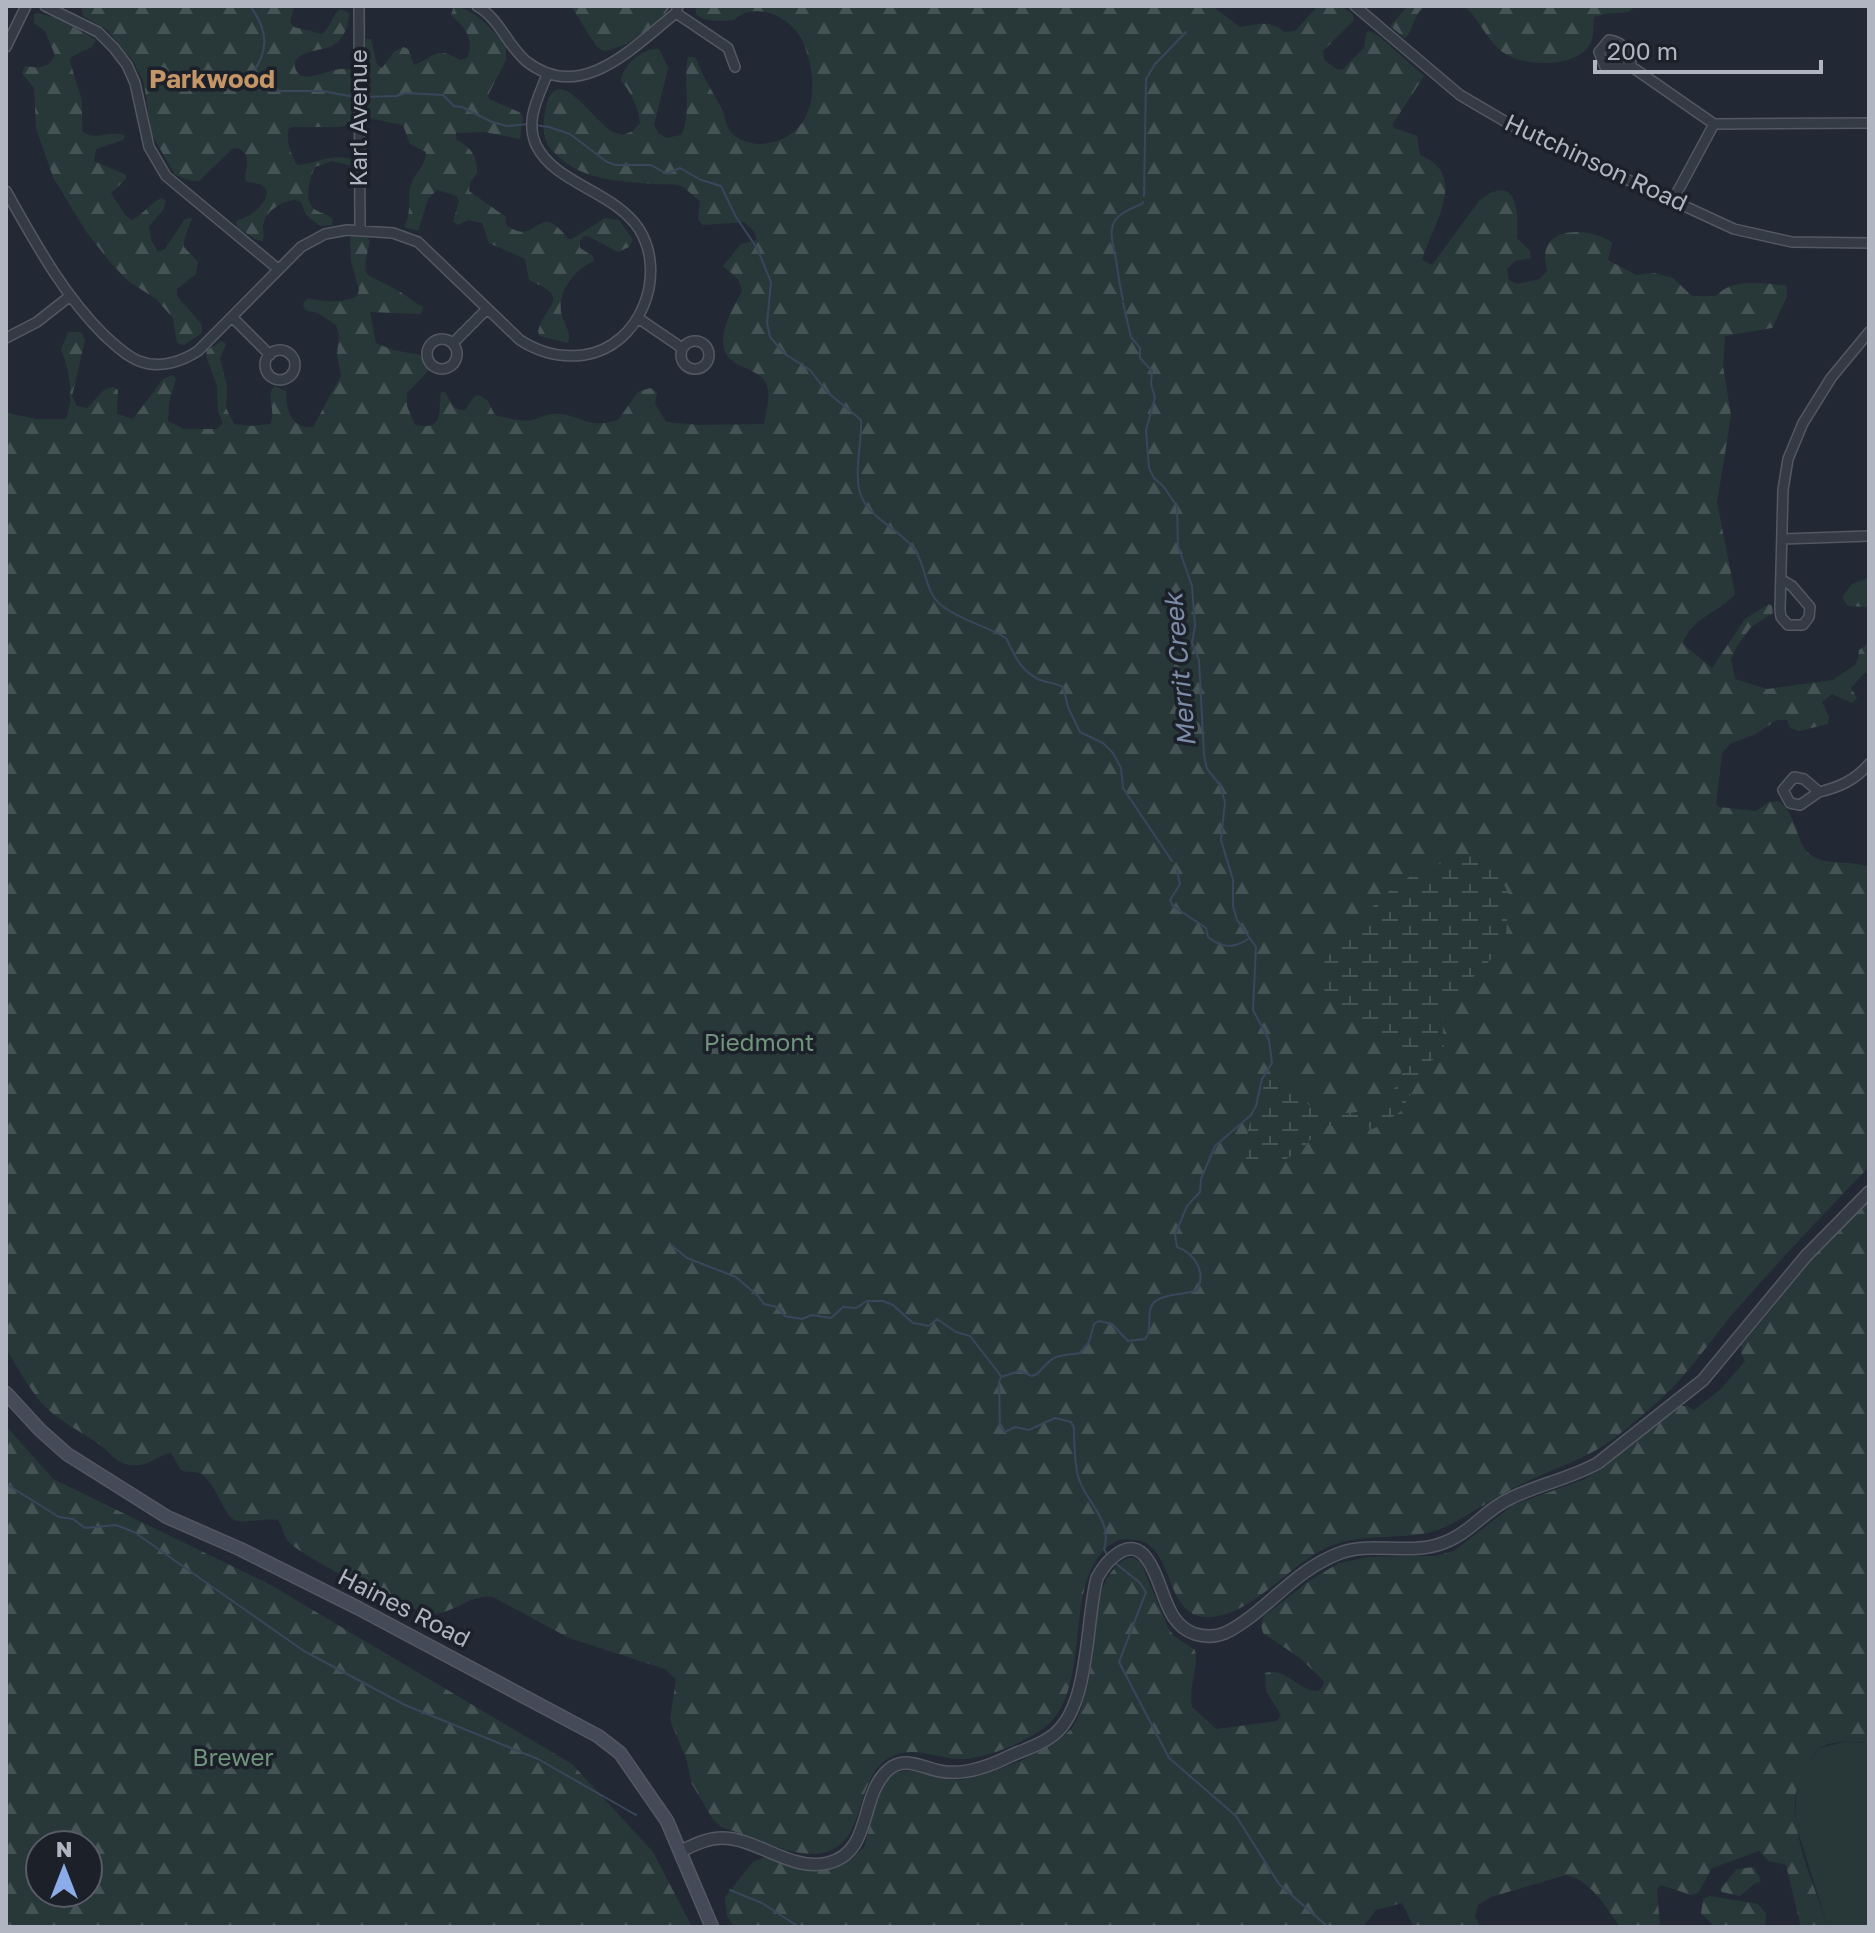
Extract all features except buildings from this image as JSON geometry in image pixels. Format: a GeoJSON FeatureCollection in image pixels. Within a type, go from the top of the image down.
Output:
{"type":"FeatureCollection","features":[{"type":"Feature","properties":{"kind":"main road","name":"Haines Road"},"geometry":{"type":"LineString","coordinates":[[6,1393],[67,1454],[167,1517],[345,1601],[598,1736],[620,1753],[667,1821],[712,1927]]}},
{"type":"Feature","properties":{"kind":"street"},"geometry":{"type":"LineString","coordinates":[[6,47],[26,6]]}},
{"type":"Feature","properties":{"kind":"street"},"geometry":{"type":"LineString","coordinates":[[45,6],[98,32],[114,48],[127,65],[135,83],[149,147],[166,176],[278,269]]}},
{"type":"Feature","properties":{"kind":"street","name":"Karl Avenue"},"geometry":{"type":"LineString","coordinates":[[359,6],[360,230]]}},
{"type":"Feature","properties":{"kind":"street"},"geometry":{"type":"LineString","coordinates":[[477,6],[489,13],[524,60],[547,75],[580,77],[606,68],[677,10],[728,48],[735,67]]}},
{"type":"Feature","properties":{"kind":"street","name":"Hutchinson Road"},"geometry":{"type":"LineString","coordinates":[[1355,6],[1460,95],[1518,129],[1734,229],[1792,242],[1869,243]]}},
{"type":"Feature","properties":{"kind":"street"},"geometry":{"type":"LineString","coordinates":[[1632,67],[1714,124],[1869,123]]}},
{"type":"Feature","properties":{"kind":"street"},"geometry":{"type":"LineString","coordinates":[[6,191],[53,274],[70,296],[114,345],[138,361],[171,364],[185,359],[198,351],[278,269],[314,238],[335,231],[360,230],[393,233],[418,242],[487,309],[532,347],[561,355],[590,354],[625,334],[638,318],[649,289],[650,257],[639,230],[616,205],[552,166],[535,143],[531,117],[547,75]]}},
{"type":"Feature","properties":{"kind":"street"},"geometry":{"type":"LineString","coordinates":[[1673,200],[1714,124]]}},
{"type":"Feature","properties":{"kind":"street"},"geometry":{"type":"LineString","coordinates":[[6,338],[37,322],[70,296]]}},
{"type":"Feature","properties":{"kind":"street"},"geometry":{"type":"LineString","coordinates":[[453,343],[487,309]]}},
{"type":"Feature","properties":{"kind":"street"},"geometry":{"type":"LineString","coordinates":[[232,317],[270,355]]}},
{"type":"Feature","properties":{"kind":"street"},"geometry":{"type":"LineString","coordinates":[[638,318],[682,348]]}},
{"type":"Feature","properties":{"kind":"street"},"geometry":{"type":"LineString","coordinates":[[1782,580],[1792,586],[1810,607],[1809,617],[1803,625],[1788,625],[1781,617],[1783,490],[1788,459],[1803,423],[1831,378],[1869,332]]}},
{"type":"Feature","properties":{"kind":"street"},"geometry":{"type":"LineString","coordinates":[[1782,539],[1869,536]]}},
{"type":"Feature","properties":{"kind":"street"},"geometry":{"type":"LineString","coordinates":[[1819,792],[1841,787],[1869,764]]}},
{"type":"Feature","properties":{"kind":"street"},"geometry":{"type":"LineString","coordinates":[[681,1851],[701,1842],[725,1837],[797,1861],[828,1863],[839,1858],[859,1838],[878,1781],[889,1768],[908,1763],[941,1772],[965,1771],[993,1764],[1051,1738],[1067,1721],[1080,1686],[1095,1587],[1106,1563],[1116,1554],[1130,1549],[1142,1553],[1150,1562],[1177,1622],[1194,1634],[1211,1636],[1227,1632],[1298,1576],[1342,1552],[1435,1546],[1464,1535],[1498,1505],[1513,1497],[1578,1474],[1598,1463],[1703,1380],[1806,1256],[1869,1192]]}},
{"type":"Feature","properties":{"kind":"green space"},"geometry":{"type":"Polygon","coordinates":[[[81,6],[294,6],[290,22],[294,27],[322,34],[338,11],[341,9],[349,13],[347,27],[340,40],[332,46],[300,56],[295,65],[301,76],[307,77],[338,69],[351,70],[352,123],[341,127],[294,127],[289,128],[288,133],[289,147],[297,165],[340,157],[355,161],[352,166],[332,161],[315,167],[313,172],[308,190],[309,201],[316,210],[333,220],[332,225],[320,226],[306,215],[301,202],[295,200],[269,212],[264,222],[263,241],[237,227],[236,221],[260,206],[267,192],[261,185],[245,179],[247,157],[238,148],[232,149],[199,181],[175,175],[151,133],[144,83],[133,61],[107,30],[83,16],[81,6]]]}},
{"type":"Feature","properties":{"kind":"green space"},"geometry":{"type":"Polygon","coordinates":[[[454,6],[476,16],[506,45],[506,60],[488,95],[489,99],[523,116],[520,139],[484,132],[456,133],[456,140],[470,149],[476,162],[477,173],[470,182],[469,191],[506,217],[506,225],[517,231],[550,222],[568,239],[572,239],[605,218],[619,220],[633,240],[629,247],[618,252],[588,236],[580,241],[580,248],[593,256],[594,261],[574,275],[562,296],[561,312],[568,331],[568,343],[540,336],[541,323],[553,303],[553,297],[529,280],[525,259],[489,243],[482,223],[468,220],[458,225],[453,221],[459,202],[457,196],[437,190],[428,199],[418,231],[404,227],[410,188],[425,161],[426,152],[410,144],[403,125],[368,118],[366,39],[371,39],[377,65],[382,68],[394,52],[403,47],[408,49],[414,65],[440,53],[460,60],[467,58],[469,39],[451,15],[454,6]]]}},
{"type":"Feature","properties":{"kind":"green space"},"geometry":{"type":"Polygon","coordinates":[[[571,6],[671,6],[641,34],[604,51],[596,46],[571,6]]]}},
{"type":"Feature","properties":{"kind":"green space","name":"Piedmont"},"geometry":{"type":"Polygon","coordinates":[[[696,6],[1212,6],[1240,27],[1268,24],[1285,32],[1295,31],[1318,6],[1342,6],[1353,15],[1354,20],[1323,51],[1324,60],[1338,70],[1343,69],[1364,48],[1369,31],[1424,76],[1392,125],[1417,136],[1420,155],[1435,164],[1443,175],[1444,202],[1422,260],[1432,265],[1479,201],[1501,190],[1513,198],[1517,238],[1530,251],[1531,258],[1515,261],[1507,269],[1509,280],[1517,284],[1540,279],[1547,271],[1546,251],[1553,239],[1569,232],[1579,232],[1598,235],[1612,243],[1608,260],[1636,275],[1654,273],[1673,278],[1692,296],[1716,296],[1740,284],[1786,285],[1787,297],[1772,328],[1725,336],[1723,366],[1731,416],[1717,502],[1735,594],[1698,622],[1683,644],[1712,668],[1745,619],[1769,604],[1773,613],[1751,627],[1731,659],[1735,679],[1767,689],[1833,680],[1855,665],[1859,650],[1869,643],[1869,672],[1864,673],[1851,688],[1857,698],[1852,703],[1832,694],[1822,702],[1829,717],[1828,724],[1799,731],[1790,728],[1787,720],[1777,720],[1754,735],[1731,743],[1722,753],[1716,804],[1719,807],[1756,811],[1769,802],[1778,801],[1790,814],[1802,844],[1812,856],[1825,861],[1869,867],[1869,1167],[1752,1292],[1658,1402],[1600,1447],[1514,1488],[1438,1530],[1357,1539],[1330,1546],[1247,1604],[1218,1616],[1200,1616],[1187,1610],[1158,1555],[1149,1545],[1126,1539],[1113,1543],[1098,1558],[1088,1577],[1066,1697],[1048,1725],[1013,1745],[975,1757],[955,1759],[912,1752],[895,1755],[881,1764],[872,1776],[856,1820],[840,1845],[814,1854],[773,1846],[721,1827],[712,1818],[692,1784],[686,1758],[670,1720],[676,1679],[665,1669],[569,1638],[493,1597],[471,1600],[434,1614],[405,1605],[360,1584],[299,1550],[287,1540],[278,1520],[234,1520],[205,1477],[197,1472],[181,1470],[171,1453],[138,1465],[118,1460],[46,1408],[6,1349],[6,413],[37,419],[66,419],[70,384],[61,350],[68,332],[81,332],[85,340],[72,396],[77,406],[87,408],[104,390],[113,387],[118,390],[117,414],[133,419],[163,379],[173,375],[176,379],[168,421],[184,429],[217,429],[223,423],[218,411],[217,386],[206,356],[207,350],[222,341],[226,344],[220,358],[227,387],[226,408],[234,424],[270,424],[274,386],[286,391],[291,417],[300,425],[313,427],[341,376],[337,355],[339,334],[336,325],[318,313],[305,310],[303,304],[308,298],[333,302],[357,296],[359,290],[351,261],[350,236],[366,236],[370,241],[365,264],[368,274],[423,307],[421,314],[370,312],[376,343],[420,355],[430,369],[407,393],[407,406],[415,425],[425,426],[436,422],[441,392],[445,392],[452,405],[461,410],[465,410],[478,395],[487,400],[495,415],[504,417],[533,420],[557,414],[591,423],[607,423],[618,420],[638,392],[650,388],[657,392],[655,404],[666,422],[764,424],[767,385],[759,375],[728,357],[723,339],[728,319],[742,291],[738,279],[723,266],[741,244],[757,240],[754,231],[744,222],[703,225],[698,220],[700,201],[681,186],[612,180],[585,173],[561,159],[550,148],[544,135],[548,100],[554,91],[563,90],[611,131],[623,135],[633,131],[640,123],[639,118],[634,100],[621,81],[630,63],[640,54],[653,49],[659,49],[668,68],[654,125],[658,133],[666,138],[681,135],[684,128],[688,57],[694,57],[697,61],[723,111],[727,126],[738,138],[760,144],[793,133],[810,107],[812,91],[808,57],[796,31],[780,18],[761,11],[742,14],[734,20],[714,21],[696,14],[696,6]]]}},
{"type":"Feature","properties":{"kind":"green space"},"geometry":{"type":"Polygon","coordinates":[[[1408,6],[1425,6],[1405,38],[1390,26],[1408,6]]]}},
{"type":"Feature","properties":{"kind":"green space"},"geometry":{"type":"Polygon","coordinates":[[[1464,6],[1635,6],[1629,12],[1594,17],[1592,40],[1584,51],[1562,61],[1548,63],[1520,60],[1500,50],[1464,6]]]}},
{"type":"Feature","properties":{"kind":"green space"},"geometry":{"type":"Polygon","coordinates":[[[34,14],[60,19],[96,40],[92,47],[71,57],[70,62],[82,101],[82,131],[92,136],[125,136],[123,140],[96,149],[94,161],[126,175],[126,179],[111,193],[125,215],[132,220],[158,200],[162,198],[166,201],[163,210],[149,226],[151,240],[158,252],[165,249],[185,219],[192,218],[184,247],[198,262],[196,274],[177,289],[177,296],[202,325],[202,333],[184,345],[177,343],[173,318],[156,299],[128,281],[110,262],[85,230],[53,177],[36,128],[34,88],[22,73],[25,66],[46,66],[55,55],[45,31],[34,23],[34,14]]]}},
{"type":"Feature","properties":{"kind":"green space"},"geometry":{"type":"Polygon","coordinates":[[[1869,578],[1869,607],[1848,606],[1842,597],[1852,584],[1869,578]]]}},
{"type":"Feature","properties":{"kind":"green space"},"geometry":{"type":"Polygon","coordinates":[[[1489,853],[1509,895],[1506,936],[1491,959],[1442,1009],[1444,1055],[1430,1061],[1400,1112],[1373,1129],[1325,1125],[1300,1150],[1277,1165],[1246,1161],[1248,1128],[1262,1097],[1264,1081],[1276,1069],[1300,1098],[1320,1110],[1355,1112],[1389,1102],[1405,1063],[1398,1050],[1333,1003],[1317,979],[1320,971],[1341,941],[1383,896],[1398,885],[1427,868],[1489,853]]]}},
{"type":"Feature","properties":{"kind":"green space"},"geometry":{"type":"Polygon","coordinates":[[[1869,1201],[1869,1743],[1838,1742],[1820,1748],[1799,1780],[1795,1800],[1800,1844],[1828,1927],[1801,1927],[1786,1865],[1769,1861],[1759,1851],[1712,1868],[1698,1893],[1691,1895],[1661,1885],[1657,1889],[1660,1927],[1620,1927],[1590,1888],[1566,1875],[1491,1897],[1478,1905],[1475,1916],[1480,1927],[1414,1927],[1402,1903],[1376,1910],[1363,1927],[734,1927],[727,1916],[725,1897],[753,1862],[765,1857],[817,1870],[829,1869],[852,1858],[864,1847],[884,1785],[897,1773],[914,1771],[950,1780],[971,1778],[1004,1768],[1066,1734],[1074,1725],[1084,1700],[1099,1599],[1110,1573],[1128,1559],[1133,1558],[1141,1563],[1168,1628],[1174,1636],[1195,1650],[1192,1707],[1216,1729],[1277,1721],[1281,1715],[1266,1691],[1265,1673],[1280,1673],[1312,1690],[1319,1691],[1324,1684],[1300,1658],[1263,1633],[1261,1625],[1264,1616],[1309,1581],[1339,1563],[1369,1557],[1436,1556],[1454,1551],[1513,1505],[1583,1480],[1603,1468],[1677,1406],[1694,1410],[1721,1389],[1745,1361],[1741,1353],[1742,1345],[1834,1233],[1869,1201]]]}},
{"type":"Feature","properties":{"kind":"green space","name":"Brewer"},"geometry":{"type":"Polygon","coordinates":[[[6,1426],[53,1479],[269,1584],[572,1764],[653,1852],[692,1927],[6,1927],[6,1426]]]}},
{"type":"Feature","properties":{"kind":"green space"},"geometry":{"type":"Polygon","coordinates":[[[1844,1742],[1869,1743],[1869,1927],[1828,1927],[1795,1822],[1797,1783],[1802,1770],[1820,1748],[1844,1742]]]}},
{"type":"Feature","properties":{"kind":"green space"},"geometry":{"type":"Polygon","coordinates":[[[1754,1867],[1761,1881],[1740,1896],[1722,1892],[1720,1889],[1737,1869],[1754,1867]]]}},
{"type":"Feature","properties":{"kind":"green space"},"geometry":{"type":"Polygon","coordinates":[[[1709,1896],[1758,1904],[1766,1914],[1765,1927],[1715,1927],[1701,1913],[1703,1899],[1709,1896]]]}},
{"type":"Feature","properties":{"kind":"waterway"},"geometry":{"type":"LineString","coordinates":[[250,6],[260,23],[264,40],[262,56],[252,73],[258,89],[322,91],[355,97]]}},
{"type":"Feature","properties":{"kind":"waterway","name":"Merrit Creek"},"geometry":{"type":"LineString","coordinates":[[1144,196],[1146,79],[1155,64],[1186,32]]}},
{"type":"Feature","properties":{"kind":"waterway"},"geometry":{"type":"LineString","coordinates":[[362,97],[406,93],[443,95],[454,106],[492,122],[507,126],[528,124]]}},
{"type":"Feature","properties":{"kind":"waterway"},"geometry":{"type":"LineString","coordinates":[[534,125],[570,134],[607,162],[616,165],[651,165],[667,174],[680,168],[701,180],[721,186],[736,217],[757,248],[771,282],[767,323],[770,337],[785,354],[810,370],[826,391],[861,420],[858,482],[865,504],[915,550],[931,593],[941,605],[1006,638],[1027,671],[1038,679],[1063,687],[1080,732],[1103,743],[1113,753],[1121,768],[1123,788],[1172,861]]}},
{"type":"Feature","properties":{"kind":"waterway","name":"Merrit Creek"},"geometry":{"type":"LineString","coordinates":[[1123,300],[1112,239],[1113,225],[1122,214],[1143,202]]}},
{"type":"Feature","properties":{"kind":"waterway","name":"Merrit Creek"},"geometry":{"type":"LineString","coordinates":[[1107,1555],[1104,1549],[1105,1528],[1077,1472],[1071,1422],[1055,1418],[1029,1430],[1015,1427],[1005,1432],[1000,1426],[999,1382],[1001,1377],[1020,1371],[1032,1376],[1056,1357],[1080,1353],[1089,1342],[1094,1324],[1099,1321],[1112,1324],[1128,1341],[1145,1339],[1154,1303],[1163,1297],[1197,1290],[1200,1270],[1193,1258],[1177,1247],[1175,1235],[1187,1206],[1200,1192],[1201,1179],[1215,1146],[1251,1115],[1262,1079],[1272,1063],[1269,1040],[1253,1010],[1256,947],[1237,920],[1233,906],[1233,880],[1221,840],[1225,802],[1220,785],[1207,769],[1204,755],[1199,660],[1192,643],[1195,626],[1192,586],[1178,546],[1177,506],[1149,468],[1146,430],[1155,398],[1151,384],[1152,371],[1140,358],[1140,348],[1131,337],[1123,303]]}},
{"type":"Feature","properties":{"kind":"waterway"},"geometry":{"type":"LineString","coordinates":[[1177,870],[1180,884],[1170,900],[1173,906],[1206,928],[1208,937],[1218,943],[1232,946],[1248,939]]}},
{"type":"Feature","properties":{"kind":"waterway"},"geometry":{"type":"LineString","coordinates":[[671,1245],[687,1258],[736,1277],[757,1295]]}},
{"type":"Feature","properties":{"kind":"waterway"},"geometry":{"type":"LineString","coordinates":[[758,1296],[764,1304],[777,1307],[785,1316],[802,1319],[812,1315],[831,1318],[843,1307],[856,1308],[867,1301],[883,1301],[893,1305],[913,1323],[929,1326],[937,1319],[956,1332],[970,1336],[1001,1376]]}},
{"type":"Feature","properties":{"kind":"waterway"},"geometry":{"type":"LineString","coordinates":[[6,1484],[59,1517],[73,1519],[85,1528],[116,1525],[134,1532],[304,1651],[405,1705],[538,1759],[636,1815]]}},
{"type":"Feature","properties":{"kind":"waterway","name":"Merrit Creek"},"geometry":{"type":"LineString","coordinates":[[1114,1562],[1139,1582],[1146,1592],[1119,1662],[1169,1758],[1236,1816],[1279,1884],[1328,1927]]}},
{"type":"Feature","properties":{"kind":"waterway"},"geometry":{"type":"LineString","coordinates":[[730,1890],[762,1903],[799,1927]]}},
{"type":"Feature","properties":{"kind":"district","name":"Parkwood"},"geometry":{"type":"Point","coordinates":[212,79]}}]}
